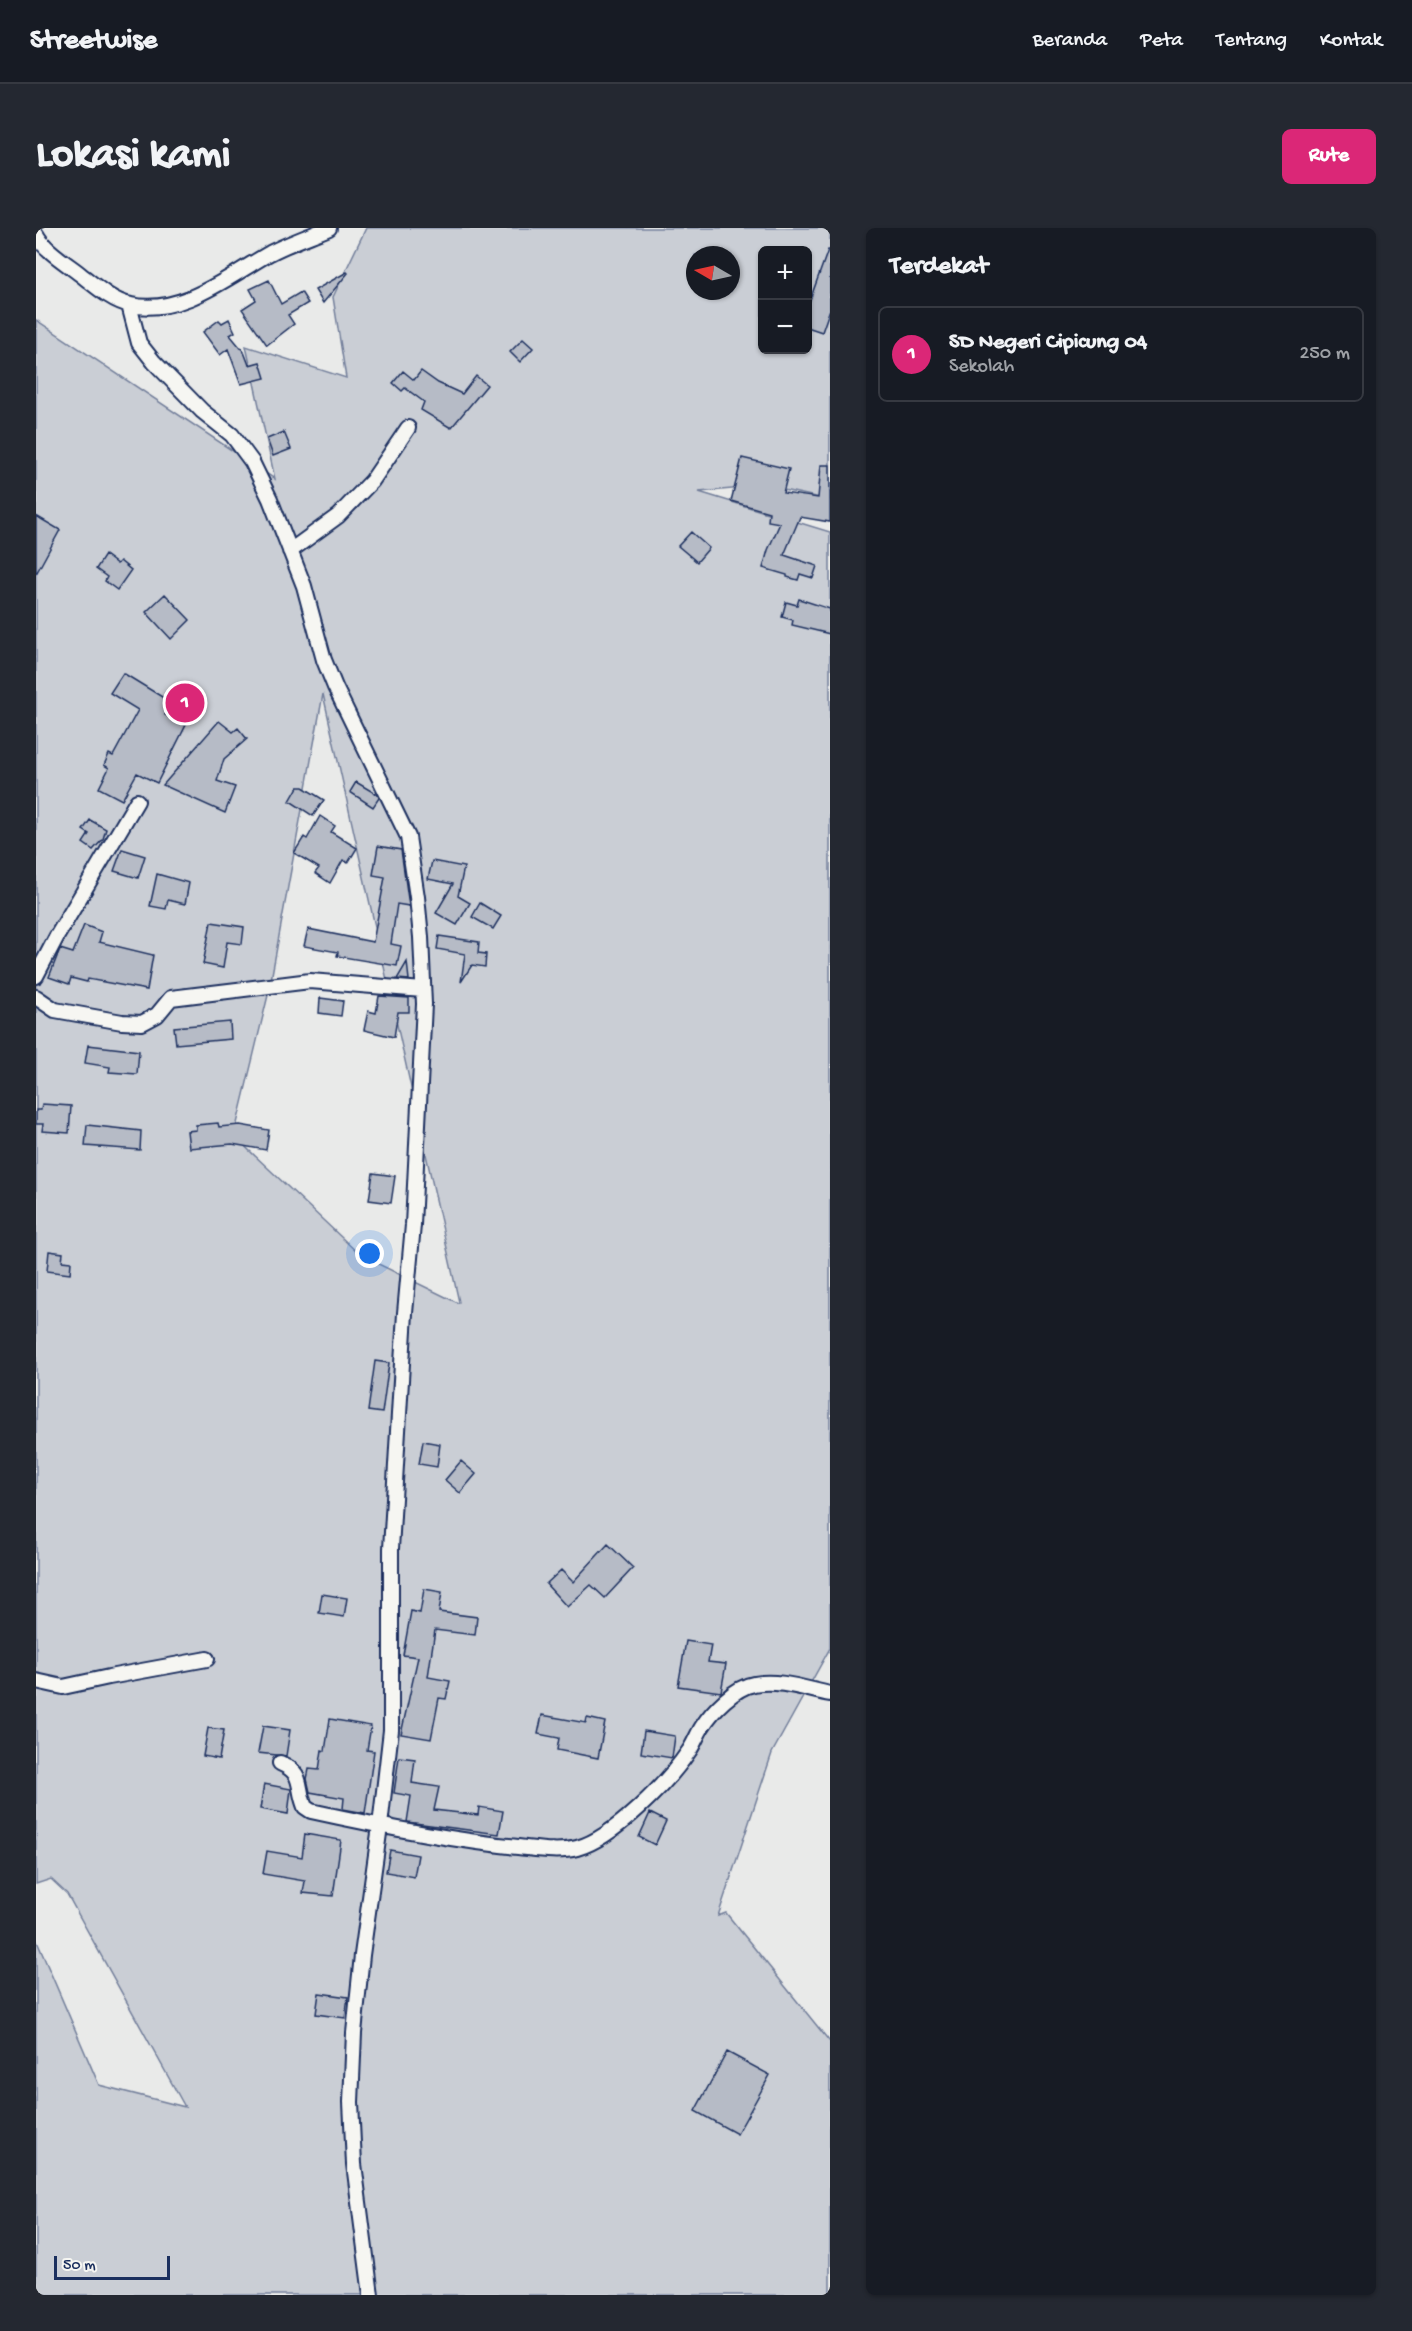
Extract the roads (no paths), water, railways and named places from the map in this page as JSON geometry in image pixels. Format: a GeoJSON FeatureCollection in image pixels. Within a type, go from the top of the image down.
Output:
{"type":"FeatureCollection","features":[{"type":"Feature","properties":{"kind":"street"},"geometry":{"type":"LineString","coordinates":[[36,234],[39,240],[113,298],[129,305],[146,307],[181,301],[214,287],[272,252],[330,228]]}},
{"type":"Feature","properties":{"kind":"street"},"geometry":{"type":"LineString","coordinates":[[129,305],[138,343],[202,411],[232,435],[252,462],[270,499],[303,586],[324,660],[335,687],[408,837],[421,937],[423,990],[413,1225],[405,1313],[391,1549],[390,1730],[380,1826],[362,1955],[354,2034],[351,2102],[354,2164],[371,2295]]}},
{"type":"Feature","properties":{"kind":"street"},"geometry":{"type":"LineString","coordinates":[[290,551],[338,516],[372,481],[408,428]]}},
{"type":"Feature","properties":{"kind":"street"},"geometry":{"type":"LineString","coordinates":[[36,976],[57,936],[137,801]]}},
{"type":"Feature","properties":{"kind":"street"},"geometry":{"type":"LineString","coordinates":[[36,997],[55,1010],[122,1022],[142,1023],[157,1015],[171,998],[219,994],[287,983],[310,981],[423,990]]}},
{"type":"Feature","properties":{"kind":"street"},"geometry":{"type":"LineString","coordinates":[[36,1681],[63,1688],[207,1659]]}},
{"type":"Feature","properties":{"kind":"street"},"geometry":{"type":"LineString","coordinates":[[280,1763],[293,1769],[305,1807],[311,1811],[380,1826],[494,1845],[546,1849],[576,1848],[612,1830],[632,1813],[690,1751],[703,1725],[717,1709],[744,1687],[751,1684],[779,1684],[830,1694]]}},
{"type":"Feature","properties":{"kind":"place","name":"SD Negeri Cipicung 04"},"geometry":{"type":"Point","coordinates":[185,703]}}]}
